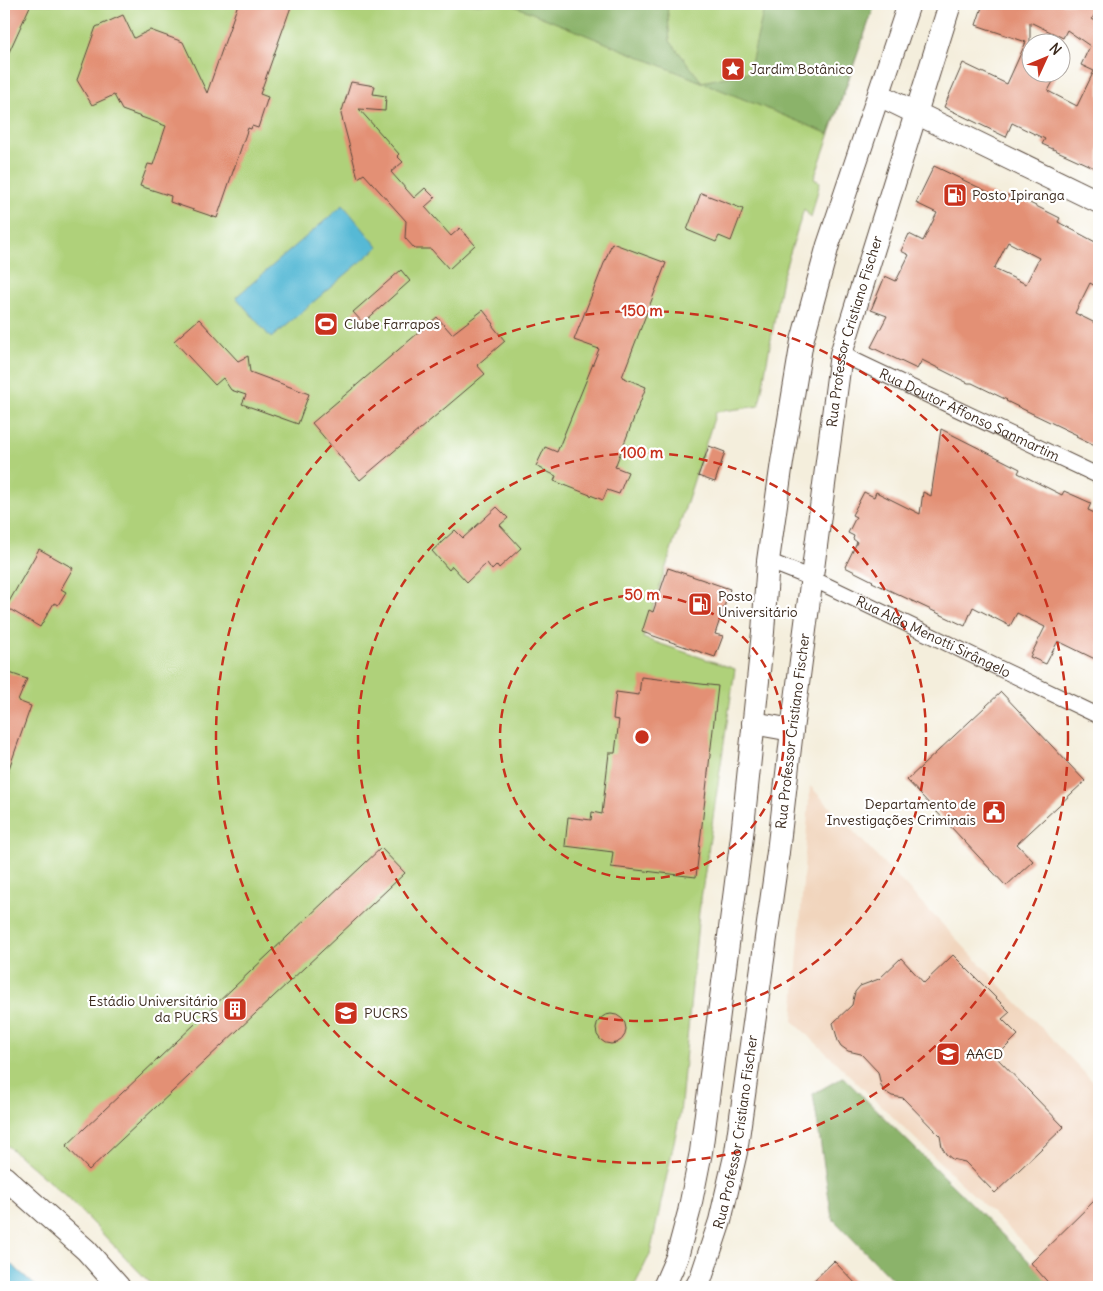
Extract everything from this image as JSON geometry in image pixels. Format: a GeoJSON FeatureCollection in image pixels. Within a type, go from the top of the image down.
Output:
{"type":"FeatureCollection","features":[{"type":"Feature","properties":{"kind":"main road"},"geometry":{"type":"LineString","coordinates":[[671,1287],[701,1152],[742,836],[763,632],[768,561],[802,341],[828,245],[909,4]]}},
{"type":"Feature","properties":{"kind":"main road","name":"Rua Professor Cristiano Fischer"},"geometry":{"type":"LineString","coordinates":[[702,1284],[720,1221],[736,1152],[776,862],[841,354],[950,4]]}},
{"type":"Feature","properties":{"kind":"main road"},"geometry":{"type":"LineString","coordinates":[[879,95],[1099,202]]}},
{"type":"Feature","properties":{"kind":"main road"},"geometry":{"type":"LineString","coordinates":[[753,724],[792,730]]}},
{"type":"Feature","properties":{"kind":"main road"},"geometry":{"type":"LineString","coordinates":[[4,1177],[86,1250],[119,1287]]}},
{"type":"Feature","properties":{"kind":"main road"},"geometry":{"type":"LineString","coordinates":[[664,1287],[677,1257]]}},
{"type":"Feature","properties":{"kind":"street","name":"Rua Doutor Affonso Sanmartim"},"geometry":{"type":"LineString","coordinates":[[841,354],[1099,476]]}},
{"type":"Feature","properties":{"kind":"street","name":"Rua Aldo Menotti Sirângelo"},"geometry":{"type":"LineString","coordinates":[[768,561],[812,578],[1099,716]]}},
{"type":"Feature","properties":{"kind":"shaded area","name":"AACD"},"geometry":{"type":"Polygon","coordinates":[[[810,786],[1099,1088],[1099,1287],[1069,1287],[793,1021],[810,786]]]}},
{"type":"Feature","properties":{"kind":"green space"},"geometry":{"type":"Polygon","coordinates":[[[4,4],[875,4],[814,179],[820,182],[811,218],[804,209],[782,278],[759,406],[716,412],[643,638],[735,669],[699,912],[680,1114],[650,1254],[634,1287],[154,1287],[67,1197],[4,1143],[4,4]]]}},
{"type":"Feature","properties":{"kind":"green space"},"geometry":{"type":"Polygon","coordinates":[[[510,4],[667,4],[670,41],[702,82],[749,72],[765,4],[875,4],[829,134],[510,4]]]}},
{"type":"Feature","properties":{"kind":"green space"},"geometry":{"type":"Polygon","coordinates":[[[843,1077],[1055,1287],[900,1287],[832,1218],[813,1094],[843,1077]]]}},
{"type":"Feature","properties":{"kind":"water"},"geometry":{"type":"Polygon","coordinates":[[[343,205],[378,247],[271,338],[236,297],[343,205]]]}},
{"type":"Feature","properties":{"kind":"water"},"geometry":{"type":"Polygon","coordinates":[[[4,1258],[37,1287],[4,1287],[4,1258]]]}},
{"type":"Feature","properties":{"kind":"building"},"geometry":{"type":"Polygon","coordinates":[[[4,4],[31,4],[4,63],[4,4]]]}},
{"type":"Feature","properties":{"kind":"building"},"geometry":{"type":"Polygon","coordinates":[[[238,4],[292,4],[260,94],[268,97],[258,128],[252,126],[251,129],[248,128],[217,218],[170,202],[171,196],[140,186],[148,164],[153,165],[166,126],[122,110],[114,95],[92,105],[77,80],[96,27],[123,15],[134,38],[150,30],[183,42],[207,93],[238,4]]]}},
{"type":"Feature","properties":{"kind":"building"},"geometry":{"type":"Polygon","coordinates":[[[983,4],[1099,4],[1092,19],[1099,23],[1099,170],[1042,144],[1045,139],[1012,123],[1006,137],[944,107],[963,63],[1007,84],[1020,55],[1020,82],[1053,82],[1048,91],[1077,106],[1094,71],[1081,65],[1090,46],[1067,30],[1066,32],[1051,32],[1030,22],[1030,32],[1020,32],[1020,40],[976,25],[983,4]]]}},
{"type":"Feature","properties":{"kind":"building"},"geometry":{"type":"Polygon","coordinates":[[[351,82],[375,86],[373,94],[386,96],[385,111],[359,109],[399,154],[397,156],[403,162],[391,172],[414,198],[425,188],[435,198],[425,207],[451,236],[460,228],[475,245],[449,269],[431,249],[415,249],[405,238],[406,221],[364,174],[358,178],[341,114],[351,82]]]}},
{"type":"Feature","properties":{"kind":"building"},"geometry":{"type":"Polygon","coordinates":[[[934,166],[1005,200],[1007,195],[1018,201],[1019,198],[1034,205],[1060,218],[1058,222],[1099,244],[1099,288],[1090,283],[1075,313],[1099,325],[1099,438],[1095,446],[1007,400],[922,360],[917,369],[871,347],[887,316],[871,310],[885,276],[896,281],[909,255],[901,251],[909,234],[923,241],[937,213],[916,203],[934,166]],[[1008,242],[994,269],[1026,284],[1039,258],[1008,242]]]}},
{"type":"Feature","properties":{"kind":"building"},"geometry":{"type":"Polygon","coordinates":[[[701,193],[743,209],[731,241],[719,236],[716,242],[687,230],[701,193]]]}},
{"type":"Feature","properties":{"kind":"building"},"geometry":{"type":"Polygon","coordinates":[[[612,243],[666,263],[622,377],[646,387],[615,467],[628,472],[619,494],[607,490],[603,500],[554,481],[556,476],[536,466],[545,447],[557,452],[599,349],[574,340],[612,243]]]}},
{"type":"Feature","properties":{"kind":"building"},"geometry":{"type":"Polygon","coordinates":[[[401,270],[410,281],[363,323],[353,312],[401,270]]]}},
{"type":"Feature","properties":{"kind":"building"},"geometry":{"type":"Polygon","coordinates":[[[483,310],[505,341],[477,365],[485,374],[360,480],[312,423],[437,317],[452,334],[483,310]]]}},
{"type":"Feature","properties":{"kind":"building"},"geometry":{"type":"Polygon","coordinates":[[[199,319],[238,361],[248,356],[250,372],[309,394],[298,424],[242,404],[246,395],[231,390],[223,378],[215,385],[174,341],[199,319]]]}},
{"type":"Feature","properties":{"kind":"building"},"geometry":{"type":"Polygon","coordinates":[[[941,429],[1020,469],[1018,473],[1062,495],[1064,491],[1091,503],[1088,510],[1099,515],[1099,661],[1058,641],[1046,664],[1030,657],[1045,627],[1017,613],[1010,626],[973,607],[965,626],[872,582],[845,567],[857,542],[853,539],[854,536],[848,533],[856,517],[852,515],[864,492],[874,497],[876,492],[920,514],[923,492],[931,496],[941,429]]]}},
{"type":"Feature","properties":{"kind":"building"},"geometry":{"type":"Polygon","coordinates":[[[709,446],[725,452],[715,482],[698,476],[709,446]]]}},
{"type":"Feature","properties":{"kind":"building"},"geometry":{"type":"Polygon","coordinates":[[[497,507],[508,518],[500,525],[521,548],[499,568],[497,565],[492,570],[487,563],[467,582],[452,566],[449,570],[432,551],[455,530],[463,538],[497,507]]]}},
{"type":"Feature","properties":{"kind":"building"},"geometry":{"type":"Polygon","coordinates":[[[39,549],[73,568],[61,589],[66,592],[58,605],[54,603],[40,627],[6,607],[39,549]]]}},
{"type":"Feature","properties":{"kind":"building"},"geometry":{"type":"Polygon","coordinates":[[[668,568],[730,589],[715,634],[723,636],[715,657],[642,632],[649,610],[653,612],[668,568]]]}},
{"type":"Feature","properties":{"kind":"building"},"geometry":{"type":"Polygon","coordinates":[[[4,671],[27,679],[18,701],[31,706],[6,777],[4,776],[4,671]]]}},
{"type":"Feature","properties":{"kind":"building"},"geometry":{"type":"Polygon","coordinates":[[[641,677],[718,686],[696,877],[611,867],[613,852],[565,846],[568,817],[591,820],[592,812],[602,814],[609,753],[615,753],[619,720],[613,719],[616,692],[639,695],[641,677]]]}},
{"type":"Feature","properties":{"kind":"building","name":"Departamento de Investigações Criminais"},"geometry":{"type":"Polygon","coordinates":[[[1001,692],[1085,781],[1017,844],[1033,861],[1006,886],[907,780],[1001,692]]]}},
{"type":"Feature","properties":{"kind":"building","name":"Estádio Universitário da PUCRS"},"geometry":{"type":"Polygon","coordinates":[[[381,848],[405,873],[89,1170],[66,1146],[381,848]]]}},
{"type":"Feature","properties":{"kind":"building"},"geometry":{"type":"Polygon","coordinates":[[[953,955],[1010,1012],[1002,1019],[1018,1035],[996,1057],[1064,1127],[995,1193],[965,1162],[952,1159],[946,1154],[942,1147],[940,1136],[903,1098],[892,1096],[884,1091],[878,1072],[861,1054],[848,1051],[841,1046],[833,1023],[852,1005],[855,992],[860,986],[879,979],[901,958],[924,983],[953,955]]]}},
{"type":"Feature","properties":{"kind":"building"},"geometry":{"type":"Polygon","coordinates":[[[611,1014],[617,1015],[625,1023],[625,1035],[617,1043],[611,1044],[605,1043],[597,1035],[596,1029],[597,1023],[605,1015],[611,1014]]]}},
{"type":"Feature","properties":{"kind":"building"},"geometry":{"type":"Polygon","coordinates":[[[1099,1196],[1099,1287],[1052,1287],[1031,1263],[1099,1196]]]}},
{"type":"Feature","properties":{"kind":"building"},"geometry":{"type":"Polygon","coordinates":[[[834,1261],[859,1287],[807,1287],[834,1261]]]}},
{"type":"Feature","properties":{"kind":"place","name":"Jardim Botânico"},"geometry":{"type":"Point","coordinates":[733,69]}},
{"type":"Feature","properties":{"kind":"place","name":"Posto Ipiranga"},"geometry":{"type":"Point","coordinates":[955,195]}},
{"type":"Feature","properties":{"kind":"place","name":"Clube Farrapos"},"geometry":{"type":"Point","coordinates":[326,324]}},
{"type":"Feature","properties":{"kind":"place","name":"Posto Universitário"},"geometry":{"type":"Point","coordinates":[700,604]}},
{"type":"Feature","properties":{"kind":"place","name":"Departamento de Investigações Criminais"},"geometry":{"type":"Point","coordinates":[994,812]}},
{"type":"Feature","properties":{"kind":"place","name":"Estádio Universitário da PUCRS"},"geometry":{"type":"Point","coordinates":[235,1009]}},
{"type":"Feature","properties":{"kind":"place","name":"PUCRS"},"geometry":{"type":"Point","coordinates":[346,1013]}},
{"type":"Feature","properties":{"kind":"place","name":"AACD"},"geometry":{"type":"Point","coordinates":[948,1054]}}]}
